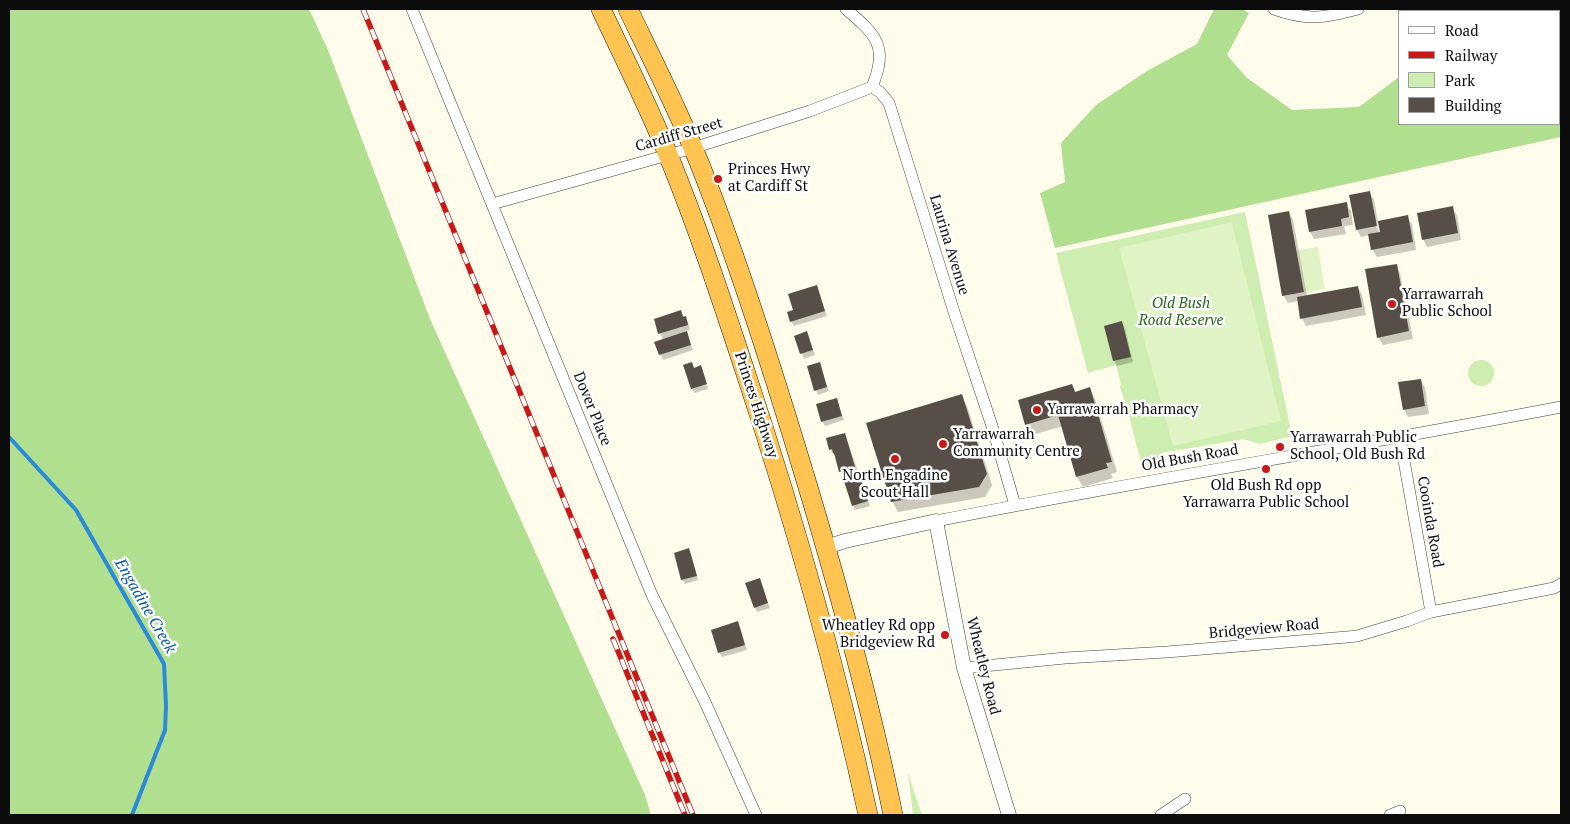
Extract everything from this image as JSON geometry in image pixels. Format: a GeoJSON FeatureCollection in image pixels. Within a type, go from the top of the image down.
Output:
{"type":"FeatureCollection","features":[{"type":"Feature","properties":{"kind":"highway","name":"Princes Highway"},"geometry":{"type":"LineString","coordinates":[[602,9],[668,154],[719,292],[788,504],[814,597],[868,815]]}},
{"type":"Feature","properties":{"kind":"highway","name":"Princes Highway"},"geometry":{"type":"LineString","coordinates":[[628,9],[693,148],[745,288],[826,547],[881,756],[892,815]]}},
{"type":"Feature","properties":{"kind":"highway"},"geometry":{"type":"LineString","coordinates":[[788,504],[811,534],[826,547],[820,561],[820,571],[856,707],[857,719],[852,745]]}},
{"type":"Feature","properties":{"kind":"street","name":"Dover Place"},"geometry":{"type":"LineString","coordinates":[[412,9],[652,594],[705,702],[756,815]]}},
{"type":"Feature","properties":{"kind":"street"},"geometry":{"type":"LineString","coordinates":[[846,9],[869,30],[877,42],[880,57],[872,86]]}},
{"type":"Feature","properties":{"kind":"street"},"geometry":{"type":"LineString","coordinates":[[1274,9],[1311,18],[1335,16],[1358,9]]}},
{"type":"Feature","properties":{"kind":"street","name":"Cardiff Street"},"geometry":{"type":"LineString","coordinates":[[492,204],[693,148],[810,111],[872,86]]}},
{"type":"Feature","properties":{"kind":"street","name":"Laurina Avenue"},"geometry":{"type":"LineString","coordinates":[[872,86],[889,103],[954,312],[992,426],[1015,505]]}},
{"type":"Feature","properties":{"kind":"street","name":"Old Bush Road"},"geometry":{"type":"LineString","coordinates":[[826,547],[845,541],[1015,505],[1400,438],[1561,407]]}},
{"type":"Feature","properties":{"kind":"street","name":"Cooinda Road"},"geometry":{"type":"LineString","coordinates":[[1400,438],[1431,612]]}},
{"type":"Feature","properties":{"kind":"street","name":"Wheatley Road"},"geometry":{"type":"LineString","coordinates":[[936,521],[964,668],[1009,815]]}},
{"type":"Feature","properties":{"kind":"street","name":"Bridgeview Road"},"geometry":{"type":"LineString","coordinates":[[964,668],[1065,658],[1167,652],[1357,636],[1431,612],[1554,588],[1561,584]]}},
{"type":"Feature","properties":{"kind":"street"},"geometry":{"type":"LineString","coordinates":[[1161,815],[1185,799]]}},
{"type":"Feature","properties":{"kind":"green space"},"geometry":{"type":"Polygon","coordinates":[[[9,9],[309,9],[328,50],[430,319],[645,795],[651,815],[9,815],[9,9]]]}},
{"type":"Feature","properties":{"kind":"green space"},"geometry":{"type":"Polygon","coordinates":[[[1214,9],[1242,9],[1249,13],[1227,55],[1247,78],[1292,110],[1359,107],[1398,78],[1398,125],[1560,125],[1561,32],[1561,137],[1055,248],[1040,193],[1065,182],[1061,143],[1096,105],[1147,71],[1197,44],[1214,9]]]}},
{"type":"Feature","properties":{"kind":"green space","name":"Old Bush Road Reserve"},"geometry":{"type":"Polygon","coordinates":[[[1245,212],[1292,436],[1260,444],[1244,439],[1161,453],[1156,466],[1143,470],[1120,387],[1121,384],[1116,365],[1088,373],[1056,253],[1245,212]]]}},
{"type":"Feature","properties":{"kind":"green space"},"geometry":{"type":"Polygon","coordinates":[[[1232,222],[1281,421],[1173,446],[1119,248],[1232,222]]]}},
{"type":"Feature","properties":{"kind":"green space"},"geometry":{"type":"Polygon","coordinates":[[[1318,247],[1325,289],[1305,293],[1298,250],[1318,247]]]}},
{"type":"Feature","properties":{"kind":"green space"},"geometry":{"type":"Polygon","coordinates":[[[1481,360],[1490,364],[1494,373],[1490,382],[1481,386],[1472,382],[1468,373],[1472,364],[1481,360]]]}},
{"type":"Feature","properties":{"kind":"green space"},"geometry":{"type":"Polygon","coordinates":[[[908,773],[922,815],[913,815],[908,773]]]}},
{"type":"Feature","properties":{"kind":"building"},"geometry":{"type":"Polygon","coordinates":[[[1370,191],[1377,226],[1356,230],[1349,195],[1370,191]]]}},
{"type":"Feature","properties":{"kind":"building"},"geometry":{"type":"Polygon","coordinates":[[[1347,202],[1349,217],[1341,219],[1342,226],[1309,232],[1305,210],[1347,202]]]}},
{"type":"Feature","properties":{"kind":"building"},"geometry":{"type":"Polygon","coordinates":[[[1453,206],[1458,233],[1422,240],[1417,213],[1453,206]]]}},
{"type":"Feature","properties":{"kind":"building"},"geometry":{"type":"Polygon","coordinates":[[[1289,211],[1304,292],[1282,296],[1268,215],[1289,211]]]}},
{"type":"Feature","properties":{"kind":"building"},"geometry":{"type":"Polygon","coordinates":[[[1408,215],[1413,242],[1371,250],[1368,234],[1380,232],[1378,221],[1408,215]]]}},
{"type":"Feature","properties":{"kind":"building"},"geometry":{"type":"Polygon","coordinates":[[[1397,264],[1409,331],[1377,338],[1365,269],[1397,264]]]}},
{"type":"Feature","properties":{"kind":"building"},"geometry":{"type":"Polygon","coordinates":[[[817,285],[825,311],[790,322],[787,312],[793,310],[788,294],[817,285]]]}},
{"type":"Feature","properties":{"kind":"building"},"geometry":{"type":"Polygon","coordinates":[[[1358,286],[1362,307],[1300,319],[1297,297],[1358,286]]]}},
{"type":"Feature","properties":{"kind":"building"},"geometry":{"type":"Polygon","coordinates":[[[681,310],[683,317],[686,316],[688,325],[658,334],[654,319],[681,310]]]}},
{"type":"Feature","properties":{"kind":"building"},"geometry":{"type":"Polygon","coordinates":[[[1122,321],[1131,357],[1113,361],[1104,326],[1122,321]]]}},
{"type":"Feature","properties":{"kind":"building"},"geometry":{"type":"Polygon","coordinates":[[[687,331],[691,345],[659,355],[654,342],[687,331]]]}},
{"type":"Feature","properties":{"kind":"building"},"geometry":{"type":"Polygon","coordinates":[[[807,331],[813,350],[800,354],[794,336],[807,331]]]}},
{"type":"Feature","properties":{"kind":"building"},"geometry":{"type":"Polygon","coordinates":[[[692,362],[694,368],[701,365],[707,384],[691,389],[683,365],[692,362]]]}},
{"type":"Feature","properties":{"kind":"building"},"geometry":{"type":"Polygon","coordinates":[[[820,362],[827,387],[814,391],[807,366],[820,362]]]}},
{"type":"Feature","properties":{"kind":"building"},"geometry":{"type":"Polygon","coordinates":[[[1421,379],[1425,406],[1403,410],[1398,382],[1421,379]]]}},
{"type":"Feature","properties":{"kind":"building"},"geometry":{"type":"Polygon","coordinates":[[[1072,384],[1075,392],[1090,387],[1112,462],[1106,463],[1108,468],[1076,477],[1058,415],[1025,425],[1018,400],[1072,384]]]}},
{"type":"Feature","properties":{"kind":"building","name":"Yarrawarrah Community Centre"},"geometry":{"type":"Polygon","coordinates":[[[962,394],[987,474],[979,487],[891,502],[866,423],[962,394]]]}},
{"type":"Feature","properties":{"kind":"building"},"geometry":{"type":"Polygon","coordinates":[[[837,398],[842,416],[821,422],[816,404],[837,398]]]}},
{"type":"Feature","properties":{"kind":"building"},"geometry":{"type":"Polygon","coordinates":[[[845,433],[855,467],[839,472],[834,453],[832,449],[829,450],[826,438],[845,433]]]}},
{"type":"Feature","properties":{"kind":"building"},"geometry":{"type":"Polygon","coordinates":[[[858,470],[868,501],[852,506],[842,475],[858,470]]]}},
{"type":"Feature","properties":{"kind":"building"},"geometry":{"type":"Polygon","coordinates":[[[689,548],[697,576],[681,580],[674,553],[689,548]]]}},
{"type":"Feature","properties":{"kind":"building"},"geometry":{"type":"Polygon","coordinates":[[[760,578],[768,603],[754,608],[745,583],[760,578]]]}},
{"type":"Feature","properties":{"kind":"building"},"geometry":{"type":"Polygon","coordinates":[[[738,621],[745,645],[718,653],[711,630],[738,621]]]}},
{"type":"Feature","properties":{"kind":"waterway","name":"Engadine Creek"},"geometry":{"type":"LineString","coordinates":[[9,437],[76,510],[164,664],[165,730],[132,815]]}},
{"type":"Feature","properties":{"kind":"railway"},"geometry":{"type":"LineString","coordinates":[[363,9],[693,815]]}},
{"type":"Feature","properties":{"kind":"railway"},"geometry":{"type":"LineString","coordinates":[[613,639],[685,815]]}},
{"type":"Feature","properties":{"kind":"place","name":"Princes Hwy at Cardiff St"},"geometry":{"type":"Point","coordinates":[718,179]}},
{"type":"Feature","properties":{"kind":"place","name":"Yarrawarrah Public School"},"geometry":{"type":"Point","coordinates":[1392,304]}},
{"type":"Feature","properties":{"kind":"place","name":"Yarrawarrah Pharmacy"},"geometry":{"type":"Point","coordinates":[1037,410]}},
{"type":"Feature","properties":{"kind":"place","name":"Yarrawarrah Community Centre"},"geometry":{"type":"Point","coordinates":[943,444]}},
{"type":"Feature","properties":{"kind":"place","name":"Yarrawarrah Public School, Old Bush Rd"},"geometry":{"type":"Point","coordinates":[1280,447]}},
{"type":"Feature","properties":{"kind":"place","name":"North Engadine Scout Hall"},"geometry":{"type":"Point","coordinates":[895,459]}},
{"type":"Feature","properties":{"kind":"place","name":"Old Bush Rd opp Yarrawarra Public School"},"geometry":{"type":"Point","coordinates":[1266,469]}},
{"type":"Feature","properties":{"kind":"place","name":"Wheatley Rd opp Bridgeview Rd"},"geometry":{"type":"Point","coordinates":[945,635]}}]}
